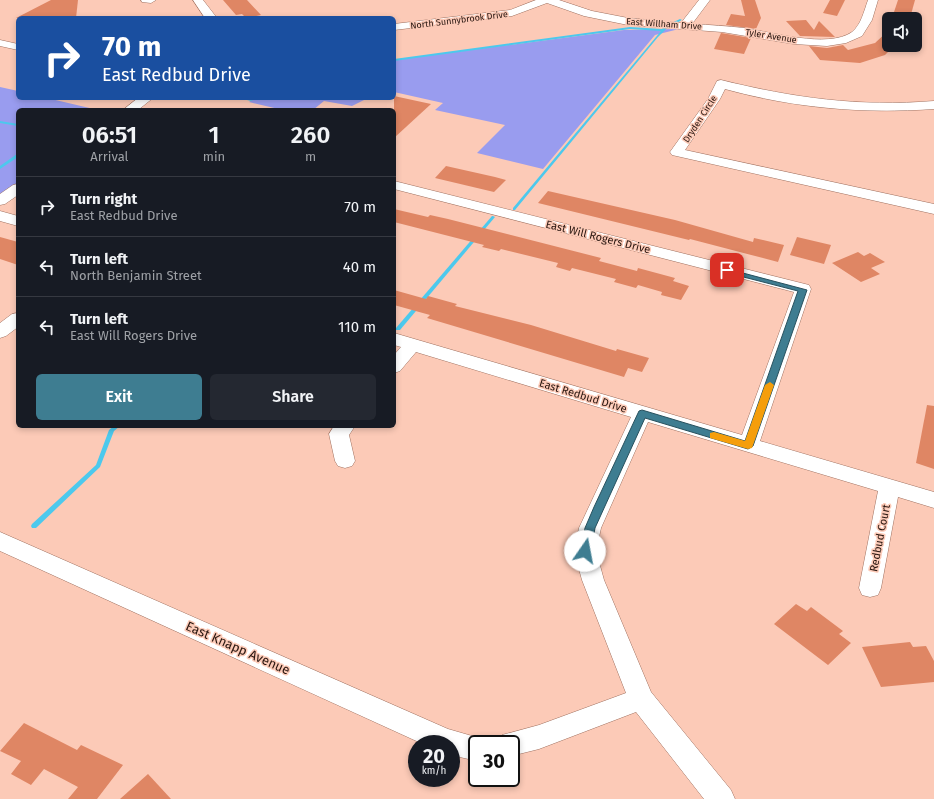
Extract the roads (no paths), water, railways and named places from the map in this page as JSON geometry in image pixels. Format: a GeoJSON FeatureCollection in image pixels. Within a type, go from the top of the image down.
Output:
{"type":"FeatureCollection","features":[{"type":"Feature","properties":{"kind":"street"},"geometry":{"type":"LineString","coordinates":[[146,0],[151,0]]}},
{"type":"Feature","properties":{"kind":"street"},"geometry":{"type":"LineString","coordinates":[[198,0],[210,16]]}},
{"type":"Feature","properties":{"kind":"street","name":"North Sunnybrook Drive"},"geometry":{"type":"LineString","coordinates":[[396,27],[512,14],[546,0]]}},
{"type":"Feature","properties":{"kind":"street","name":"East Willham Drive"},"geometry":{"type":"LineString","coordinates":[[549,0],[592,14],[622,20],[710,27]]}},
{"type":"Feature","properties":{"kind":"street"},"geometry":{"type":"LineString","coordinates":[[685,26],[705,0]]}},
{"type":"Feature","properties":{"kind":"street","name":"Tyler Avenue"},"geometry":{"type":"LineString","coordinates":[[710,27],[806,42],[848,39],[855,36],[862,29],[873,0]]}},
{"type":"Feature","properties":{"kind":"street"},"geometry":{"type":"LineString","coordinates":[[0,43],[16,47]]}},
{"type":"Feature","properties":{"kind":"street","name":"Dryden Circle"},"geometry":{"type":"LineString","coordinates":[[934,105],[873,108],[808,103],[721,84],[714,99],[677,152],[934,209]]}},
{"type":"Feature","properties":{"kind":"street"},"geometry":{"type":"LineString","coordinates":[[132,108],[144,100]]}},
{"type":"Feature","properties":{"kind":"street","name":"East Will Rogers Drive"},"geometry":{"type":"LineString","coordinates":[[396,186],[803,290],[748,446]]}},
{"type":"Feature","properties":{"kind":"street"},"geometry":{"type":"LineString","coordinates":[[0,201],[16,189]]}},
{"type":"Feature","properties":{"kind":"street"},"geometry":{"type":"LineString","coordinates":[[0,216],[16,220]]}},
{"type":"Feature","properties":{"kind":"street"},"geometry":{"type":"LineString","coordinates":[[0,332],[16,320]]}},
{"type":"Feature","properties":{"kind":"street","name":"East Redbud Drive"},"geometry":{"type":"LineString","coordinates":[[396,340],[748,446],[934,500]]}},
{"type":"Feature","properties":{"kind":"street"},"geometry":{"type":"LineString","coordinates":[[396,364],[412,345]]}},
{"type":"Feature","properties":{"kind":"street"},"geometry":{"type":"LineString","coordinates":[[642,414],[600,503],[590,528],[585,551],[593,580],[641,699],[721,799]]}},
{"type":"Feature","properties":{"kind":"street"},"geometry":{"type":"LineString","coordinates":[[344,428],[339,434],[345,461]]}},
{"type":"Feature","properties":{"kind":"street","name":"Redbud Court"},"geometry":{"type":"LineString","coordinates":[[870,588],[889,487]]}},
{"type":"Feature","properties":{"kind":"street","name":"East Knapp Avenue"},"geometry":{"type":"LineString","coordinates":[[0,541],[445,741],[468,747]]}},
{"type":"Feature","properties":{"kind":"street"},"geometry":{"type":"LineString","coordinates":[[520,742],[540,736],[641,699]]}},
{"type":"Feature","properties":{"kind":"waterway"},"geometry":{"type":"LineString","coordinates":[[663,30],[681,20]]}},
{"type":"Feature","properties":{"kind":"waterway"},"geometry":{"type":"LineString","coordinates":[[396,60],[630,28],[663,30]]}},
{"type":"Feature","properties":{"kind":"waterway"},"geometry":{"type":"LineString","coordinates":[[514,209],[663,30]]}},
{"type":"Feature","properties":{"kind":"waterway"},"geometry":{"type":"LineString","coordinates":[[0,122],[16,125]]}},
{"type":"Feature","properties":{"kind":"waterway"},"geometry":{"type":"LineString","coordinates":[[0,168],[16,156]]}},
{"type":"Feature","properties":{"kind":"waterway"},"geometry":{"type":"LineString","coordinates":[[398,329],[493,217]]}},
{"type":"Feature","properties":{"kind":"waterway"},"geometry":{"type":"LineString","coordinates":[[34,526],[98,466],[112,430],[114,428]]}}]}
